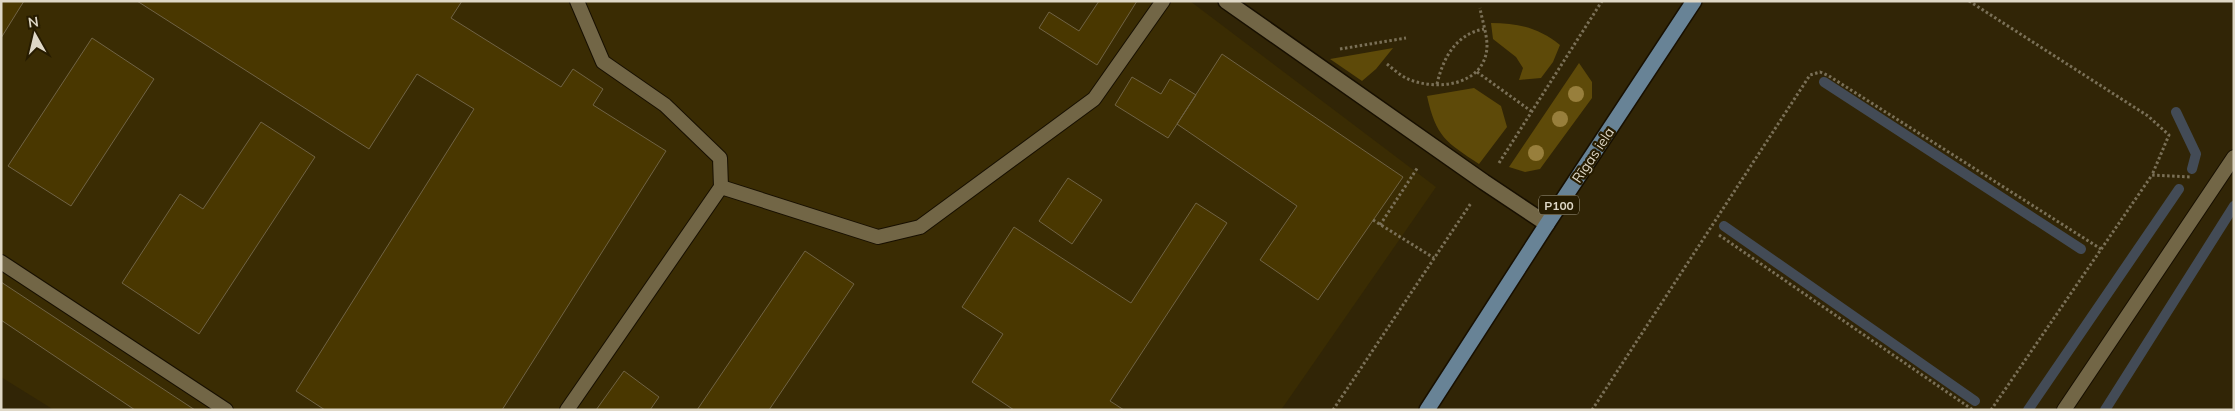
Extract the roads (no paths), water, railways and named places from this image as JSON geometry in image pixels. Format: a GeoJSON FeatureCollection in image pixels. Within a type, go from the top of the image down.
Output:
{"type":"FeatureCollection","features":[{"type":"Feature","properties":{"kind":"main road","name":"Rīgas iela"},"geometry":{"type":"LineString","coordinates":[[1427,410],[1694,1]]}},
{"type":"Feature","properties":{"kind":"street"},"geometry":{"type":"LineString","coordinates":[[1226,1],[1431,146],[1547,224]]}},
{"type":"Feature","properties":{"kind":"lane"},"geometry":{"type":"LineString","coordinates":[[567,410],[721,187],[720,158],[665,106],[603,62],[577,1]]}},
{"type":"Feature","properties":{"kind":"lane"},"geometry":{"type":"LineString","coordinates":[[721,187],[878,237],[920,227],[1094,99],[1163,1]]}},
{"type":"Feature","properties":{"kind":"lane"},"geometry":{"type":"LineString","coordinates":[[2064,410],[2234,157]]}},
{"type":"Feature","properties":{"kind":"lane"},"geometry":{"type":"LineString","coordinates":[[1,262],[226,410]]}},
{"type":"Feature","properties":{"kind":"waterway"},"geometry":{"type":"LineString","coordinates":[[1824,82],[2081,249]]}},
{"type":"Feature","properties":{"kind":"waterway"},"geometry":{"type":"LineString","coordinates":[[2176,112],[2196,154],[2192,169]]}},
{"type":"Feature","properties":{"kind":"waterway"},"geometry":{"type":"LineString","coordinates":[[2028,410],[2179,189]]}},
{"type":"Feature","properties":{"kind":"waterway"},"geometry":{"type":"LineString","coordinates":[[2105,410],[2234,206]]}},
{"type":"Feature","properties":{"kind":"waterway"},"geometry":{"type":"LineString","coordinates":[[1724,226],[1975,401]]}}]}
